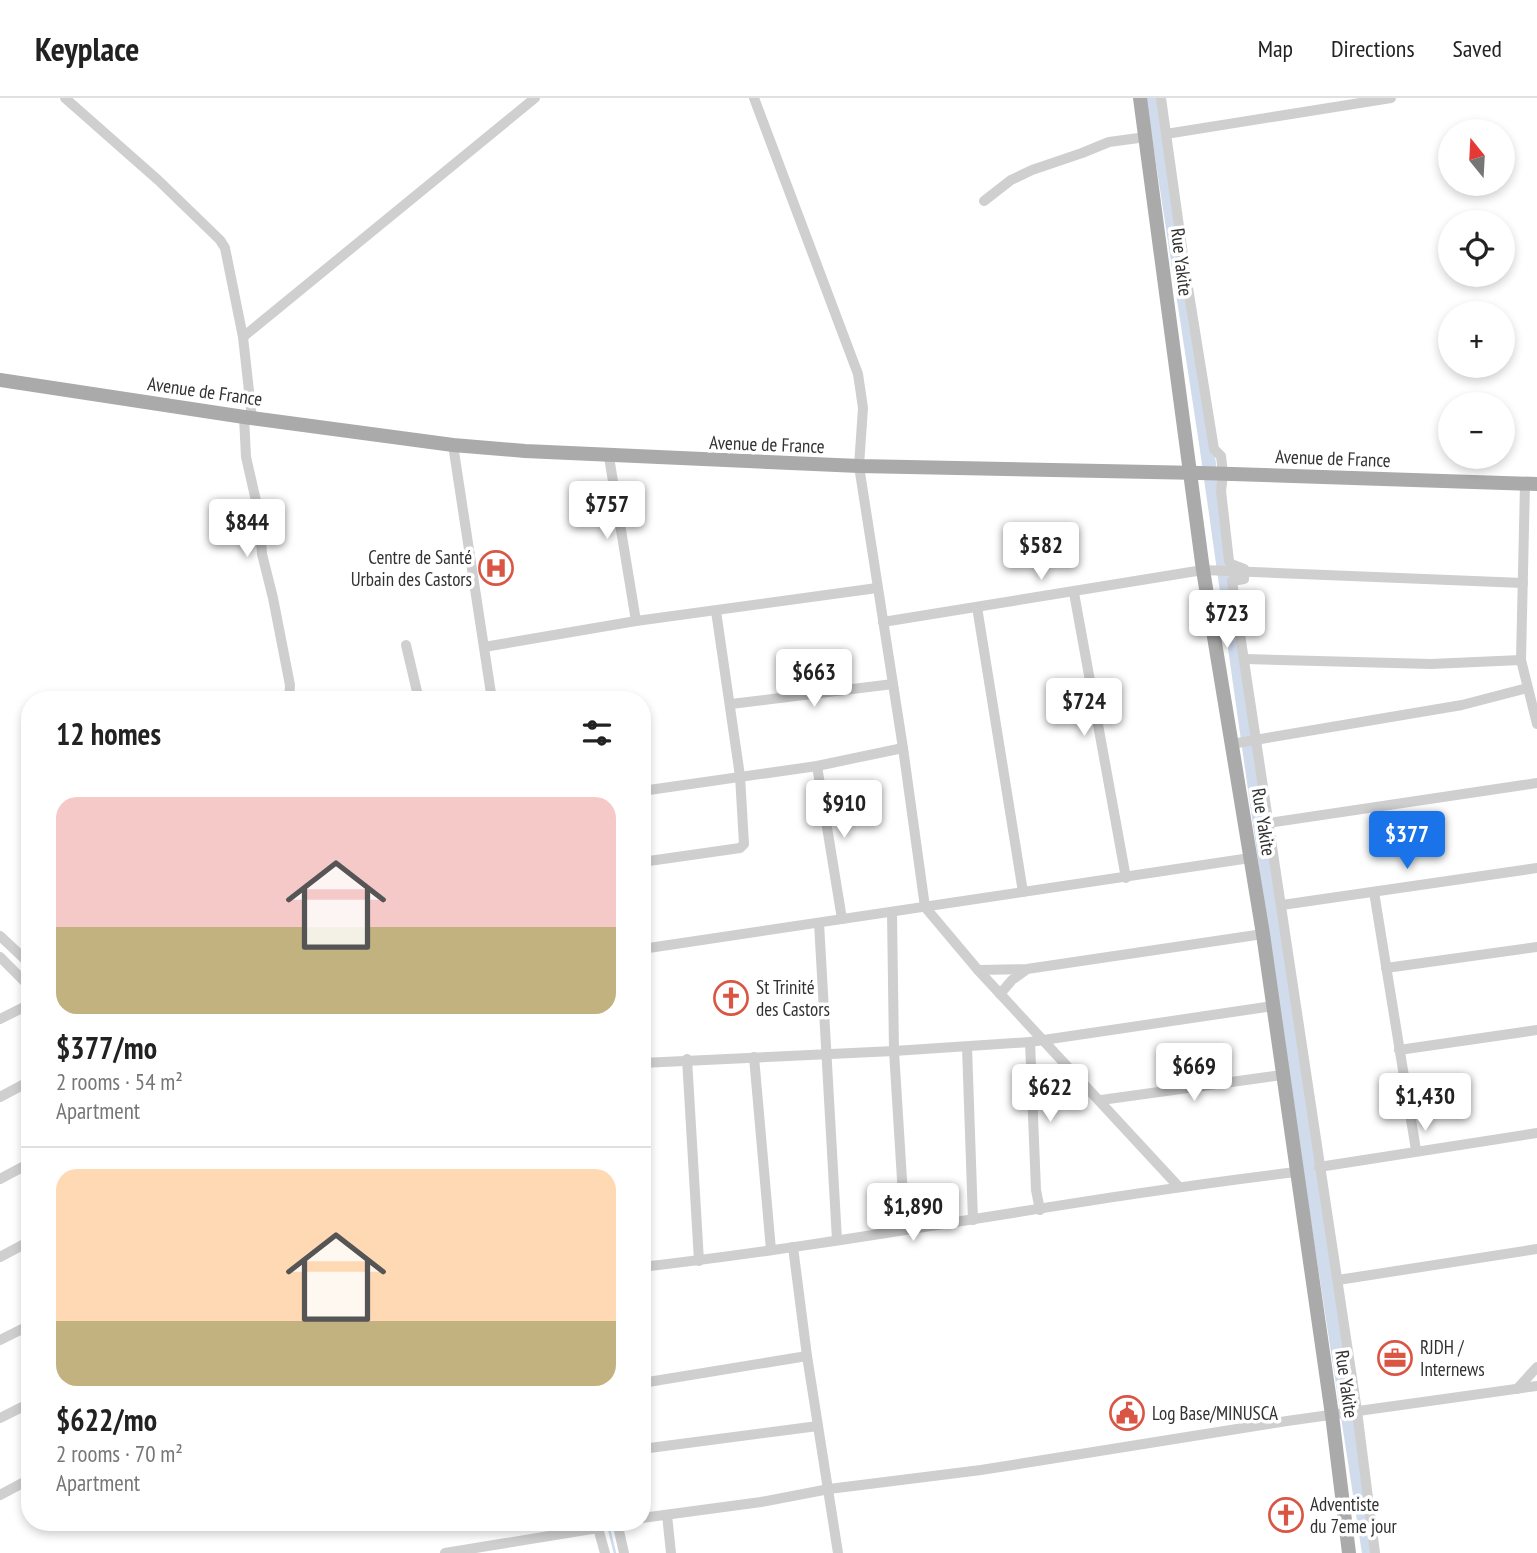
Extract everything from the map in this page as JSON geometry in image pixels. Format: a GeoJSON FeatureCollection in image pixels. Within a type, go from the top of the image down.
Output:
{"type":"FeatureCollection","features":[{"type":"Feature","properties":{"kind":"main road","name":"Rue Yakite"},"geometry":{"type":"LineString","coordinates":[[1140,98],[1195,473],[1205,570],[1273,1006],[1332,1415],[1349,1553]]}},
{"type":"Feature","properties":{"kind":"main road","name":"Avenue de France"},"geometry":{"type":"LineString","coordinates":[[0,380],[453,445],[609,457],[1531,484]]}},
{"type":"Feature","properties":{"kind":"street"},"geometry":{"type":"LineString","coordinates":[[65,98],[159,180],[225,248],[243,337],[248,417],[246,457],[261,525],[262,554],[274,598],[290,691]]}},
{"type":"Feature","properties":{"kind":"street"},"geometry":{"type":"LineString","coordinates":[[243,337],[535,98]]}},
{"type":"Feature","properties":{"kind":"street"},"geometry":{"type":"LineString","coordinates":[[754,98],[858,374],[863,408],[859,466],[925,907],[978,970],[1178,1186]]}},
{"type":"Feature","properties":{"kind":"street"},"geometry":{"type":"LineString","coordinates":[[1161,98],[1214,449],[1221,456],[1221,491],[1229,561],[1244,569],[1245,573],[1244,579],[1232,581],[1338,1280],[1375,1553]]}},
{"type":"Feature","properties":{"kind":"street"},"geometry":{"type":"LineString","coordinates":[[1166,134],[1391,98]]}},
{"type":"Feature","properties":{"kind":"street"},"geometry":{"type":"LineString","coordinates":[[984,201],[1011,180],[1032,170],[1109,142],[1146,137]]}},
{"type":"Feature","properties":{"kind":"street"},"geometry":{"type":"LineString","coordinates":[[453,445],[491,691]]}},
{"type":"Feature","properties":{"kind":"street"},"geometry":{"type":"LineString","coordinates":[[609,457],[636,621]]}},
{"type":"Feature","properties":{"kind":"street"},"geometry":{"type":"LineString","coordinates":[[1531,484],[1523,583],[1521,660],[1537,724]]}},
{"type":"Feature","properties":{"kind":"street"},"geometry":{"type":"LineString","coordinates":[[884,622],[1205,570],[1523,583]]}},
{"type":"Feature","properties":{"kind":"street"},"geometry":{"type":"LineString","coordinates":[[484,648],[636,621],[877,587]]}},
{"type":"Feature","properties":{"kind":"street"},"geometry":{"type":"LineString","coordinates":[[1074,593],[1126,878]]}},
{"type":"Feature","properties":{"kind":"street"},"geometry":{"type":"LineString","coordinates":[[977,607],[1023,892]]}},
{"type":"Feature","properties":{"kind":"street"},"geometry":{"type":"LineString","coordinates":[[651,861],[740,848],[744,844],[732,704],[716,611]]}},
{"type":"Feature","properties":{"kind":"street"},"geometry":{"type":"LineString","coordinates":[[406,645],[417,691]]}},
{"type":"Feature","properties":{"kind":"street"},"geometry":{"type":"LineString","coordinates":[[1245,659],[1431,664],[1521,660]]}},
{"type":"Feature","properties":{"kind":"street"},"geometry":{"type":"LineString","coordinates":[[1524,674],[1537,673]]}},
{"type":"Feature","properties":{"kind":"street"},"geometry":{"type":"LineString","coordinates":[[732,704],[893,684]]}},
{"type":"Feature","properties":{"kind":"street"},"geometry":{"type":"LineString","coordinates":[[1231,744],[1462,705],[1527,688]]}},
{"type":"Feature","properties":{"kind":"street"},"geometry":{"type":"LineString","coordinates":[[651,790],[817,766],[903,748]]}},
{"type":"Feature","properties":{"kind":"street"},"geometry":{"type":"LineString","coordinates":[[817,766],[842,919]]}},
{"type":"Feature","properties":{"kind":"street"},"geometry":{"type":"LineString","coordinates":[[1268,823],[1537,783]]}},
{"type":"Feature","properties":{"kind":"street"},"geometry":{"type":"LineString","coordinates":[[651,947],[1250,859]]}},
{"type":"Feature","properties":{"kind":"street"},"geometry":{"type":"LineString","coordinates":[[1282,905],[1537,868]]}},
{"type":"Feature","properties":{"kind":"street"},"geometry":{"type":"LineString","coordinates":[[1374,892],[1416,1150]]}},
{"type":"Feature","properties":{"kind":"street"},"geometry":{"type":"LineString","coordinates":[[892,913],[894,1051],[905,1228]]}},
{"type":"Feature","properties":{"kind":"street"},"geometry":{"type":"LineString","coordinates":[[819,923],[837,1240]]}},
{"type":"Feature","properties":{"kind":"street"},"geometry":{"type":"LineString","coordinates":[[978,970],[1027,969],[1262,934]]}},
{"type":"Feature","properties":{"kind":"street"},"geometry":{"type":"LineString","coordinates":[[0,936],[21,956]]}},
{"type":"Feature","properties":{"kind":"street"},"geometry":{"type":"LineString","coordinates":[[1386,968],[1537,947]]}},
{"type":"Feature","properties":{"kind":"street"},"geometry":{"type":"LineString","coordinates":[[0,957],[21,978]]}},
{"type":"Feature","properties":{"kind":"street"},"geometry":{"type":"LineString","coordinates":[[1000,994],[1012,980],[1027,969]]}},
{"type":"Feature","properties":{"kind":"street"},"geometry":{"type":"LineString","coordinates":[[651,1062],[826,1055],[1030,1042],[1273,1006]]}},
{"type":"Feature","properties":{"kind":"street"},"geometry":{"type":"LineString","coordinates":[[0,1019],[21,1008]]}},
{"type":"Feature","properties":{"kind":"street"},"geometry":{"type":"LineString","coordinates":[[1399,1050],[1537,1030]]}},
{"type":"Feature","properties":{"kind":"street"},"geometry":{"type":"LineString","coordinates":[[1030,1042],[1036,1190],[1040,1210]]}},
{"type":"Feature","properties":{"kind":"street"},"geometry":{"type":"LineString","coordinates":[[967,1047],[973,1220]]}},
{"type":"Feature","properties":{"kind":"street"},"geometry":{"type":"LineString","coordinates":[[754,1057],[771,1250]]}},
{"type":"Feature","properties":{"kind":"street"},"geometry":{"type":"LineString","coordinates":[[687,1059],[699,1261]]}},
{"type":"Feature","properties":{"kind":"street"},"geometry":{"type":"LineString","coordinates":[[1101,1100],[1282,1074]]}},
{"type":"Feature","properties":{"kind":"street"},"geometry":{"type":"LineString","coordinates":[[0,1097],[21,1086]]}},
{"type":"Feature","properties":{"kind":"street"},"geometry":{"type":"LineString","coordinates":[[1319,1167],[1537,1133]]}},
{"type":"Feature","properties":{"kind":"street"},"geometry":{"type":"LineString","coordinates":[[0,1179],[21,1168]]}},
{"type":"Feature","properties":{"kind":"street"},"geometry":{"type":"LineString","coordinates":[[651,1267],[1040,1210],[1178,1186],[1296,1171]]}},
{"type":"Feature","properties":{"kind":"street"},"geometry":{"type":"LineString","coordinates":[[0,1257],[21,1246]]}},
{"type":"Feature","properties":{"kind":"street"},"geometry":{"type":"LineString","coordinates":[[793,1247],[838,1553]]}},
{"type":"Feature","properties":{"kind":"street"},"geometry":{"type":"LineString","coordinates":[[1338,1280],[1537,1249]]}},
{"type":"Feature","properties":{"kind":"street"},"geometry":{"type":"LineString","coordinates":[[0,1340],[21,1330]]}},
{"type":"Feature","properties":{"kind":"street"},"geometry":{"type":"LineString","coordinates":[[651,1382],[807,1356]]}},
{"type":"Feature","properties":{"kind":"street"},"geometry":{"type":"LineString","coordinates":[[1517,1389],[1537,1367]]}},
{"type":"Feature","properties":{"kind":"street"},"geometry":{"type":"LineString","coordinates":[[651,1517],[1537,1386]]}},
{"type":"Feature","properties":{"kind":"street"},"geometry":{"type":"LineString","coordinates":[[0,1418],[21,1408]]}},
{"type":"Feature","properties":{"kind":"street"},"geometry":{"type":"LineString","coordinates":[[651,1448],[818,1426]]}},
{"type":"Feature","properties":{"kind":"street"},"geometry":{"type":"LineString","coordinates":[[0,1494],[21,1484]]}},
{"type":"Feature","properties":{"kind":"street"},"geometry":{"type":"LineString","coordinates":[[667,1516],[671,1553]]}},
{"type":"Feature","properties":{"kind":"street"},"geometry":{"type":"LineString","coordinates":[[445,1553],[563,1531]]}},
{"type":"Feature","properties":{"kind":"street"},"geometry":{"type":"LineString","coordinates":[[597,1531],[605,1553]]}},
{"type":"Feature","properties":{"kind":"street"},"geometry":{"type":"LineString","coordinates":[[619,1531],[624,1553]]}},
{"type":"Feature","properties":{"kind":"waterway"},"geometry":{"type":"LineString","coordinates":[[1153,98],[1206,443],[1295,1072],[1369,1553]]}},
{"type":"Feature","properties":{"kind":"waterway"},"geometry":{"type":"LineString","coordinates":[[610,1531],[615,1553]]}},
{"type":"Feature","properties":{"kind":"place","name":"Centre de Santé Urbain des Castors"},"geometry":{"type":"Point","coordinates":[496,568]}},
{"type":"Feature","properties":{"kind":"place","name":"St Trinité des Castors"},"geometry":{"type":"Point","coordinates":[731,998]}},
{"type":"Feature","properties":{"kind":"place","name":"RJDH / Internews"},"geometry":{"type":"Point","coordinates":[1395,1358]}},
{"type":"Feature","properties":{"kind":"place","name":"Log Base/MINUSCA"},"geometry":{"type":"Point","coordinates":[1127,1413]}},
{"type":"Feature","properties":{"kind":"place","name":"Adventiste du 7eme jour"},"geometry":{"type":"Point","coordinates":[1286,1515]}}]}
